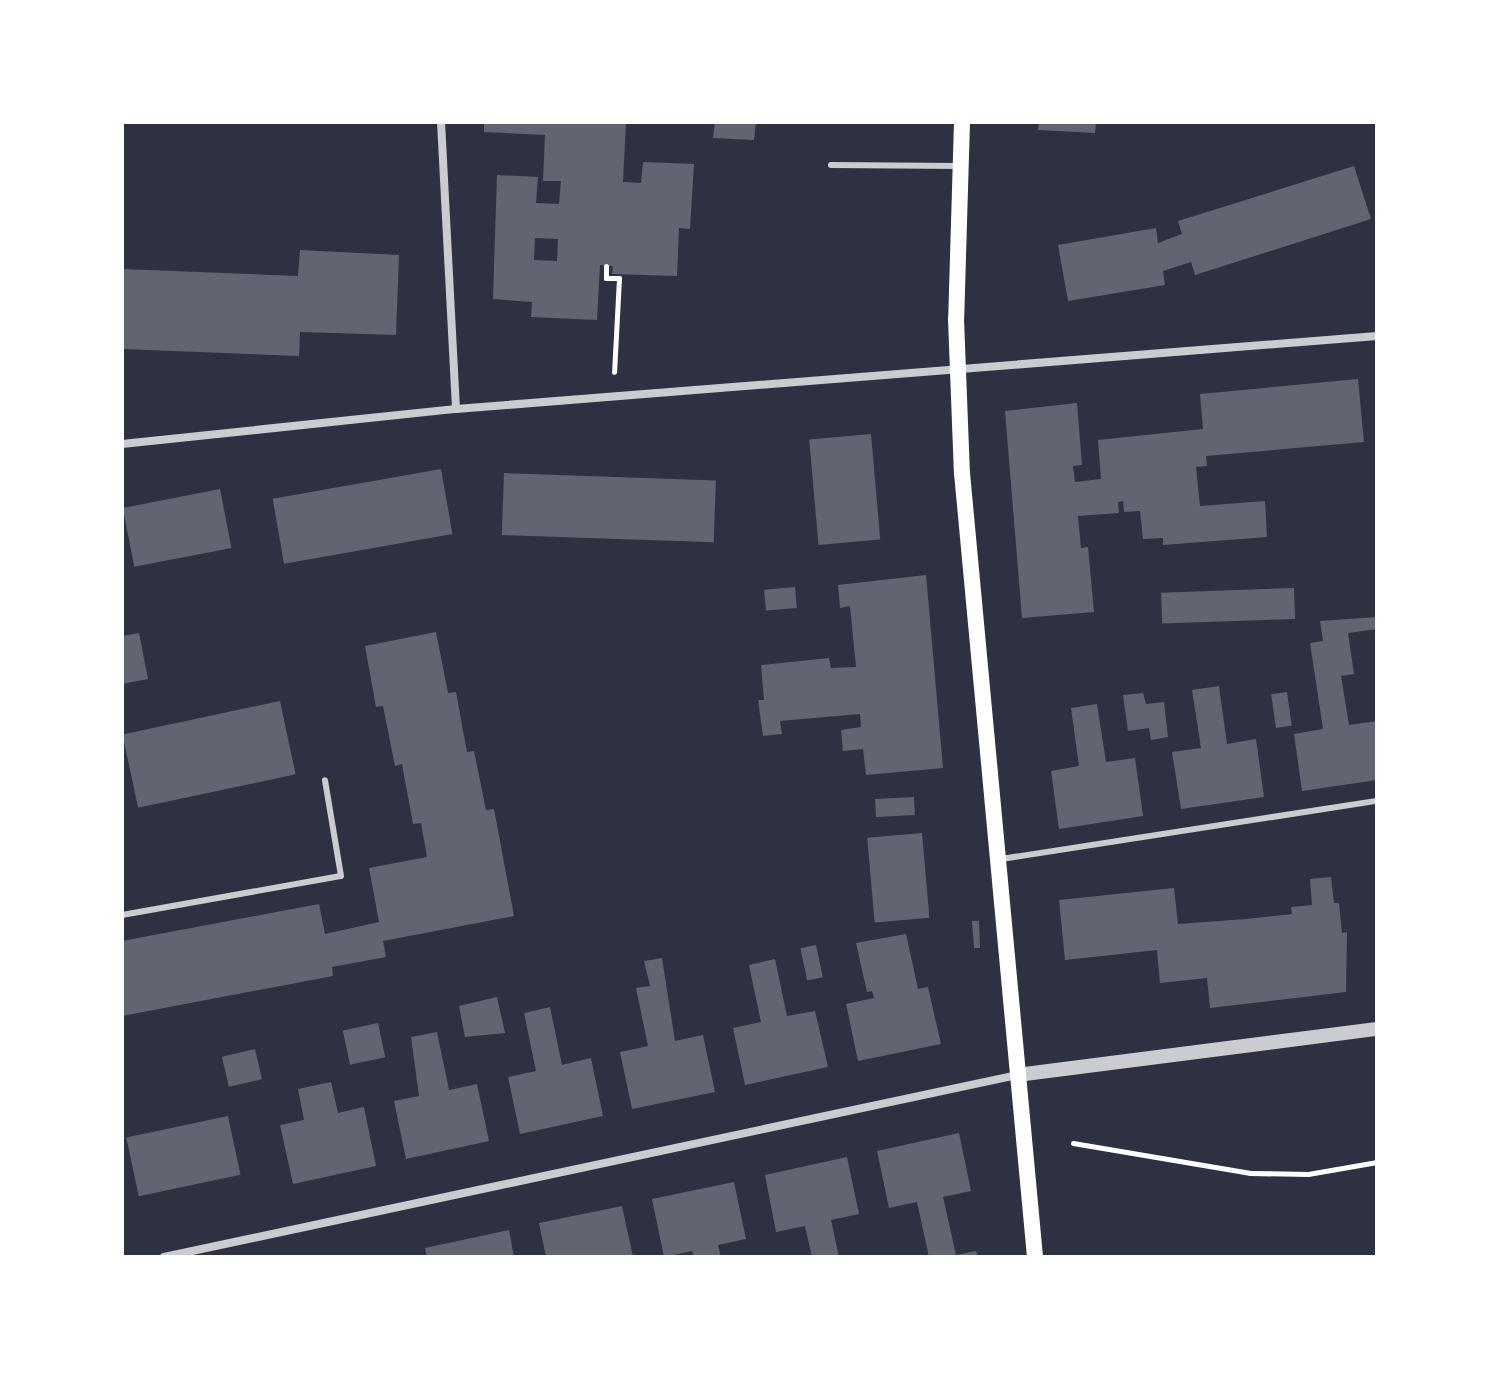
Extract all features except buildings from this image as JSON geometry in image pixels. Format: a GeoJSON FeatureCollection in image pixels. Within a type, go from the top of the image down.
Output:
{"type":"FeatureCollection","features":[{"type":"Feature","properties":{"kind":"main road"},"geometry":{"type":"LineString","coordinates":[[962,122],[958,368],[998,860],[1035,1257]]}},
{"type":"Feature","properties":{"kind":"street"},"geometry":{"type":"LineString","coordinates":[[441,122],[456,409]]}},
{"type":"Feature","properties":{"kind":"street"},"geometry":{"type":"LineString","coordinates":[[122,444],[456,409],[1377,336]]}},
{"type":"Feature","properties":{"kind":"street"},"geometry":{"type":"LineString","coordinates":[[164,1257],[1017,1075],[1377,1029]]}},
{"type":"Feature","properties":{"kind":"lane"},"geometry":{"type":"LineString","coordinates":[[831,165],[960,166]]}},
{"type":"Feature","properties":{"kind":"lane"},"geometry":{"type":"LineString","coordinates":[[122,915],[341,876],[325,780]]}},
{"type":"Feature","properties":{"kind":"lane"},"geometry":{"type":"LineString","coordinates":[[998,860],[1377,801]]}},
{"type":"Feature","properties":{"kind":"path"},"geometry":{"type":"LineString","coordinates":[[606,266],[606,278],[619,278],[616,396]]}},
{"type":"Feature","properties":{"kind":"path"},"geometry":{"type":"LineString","coordinates":[[1073,1143],[1250,1173],[1308,1174],[1377,1162]]}}]}
